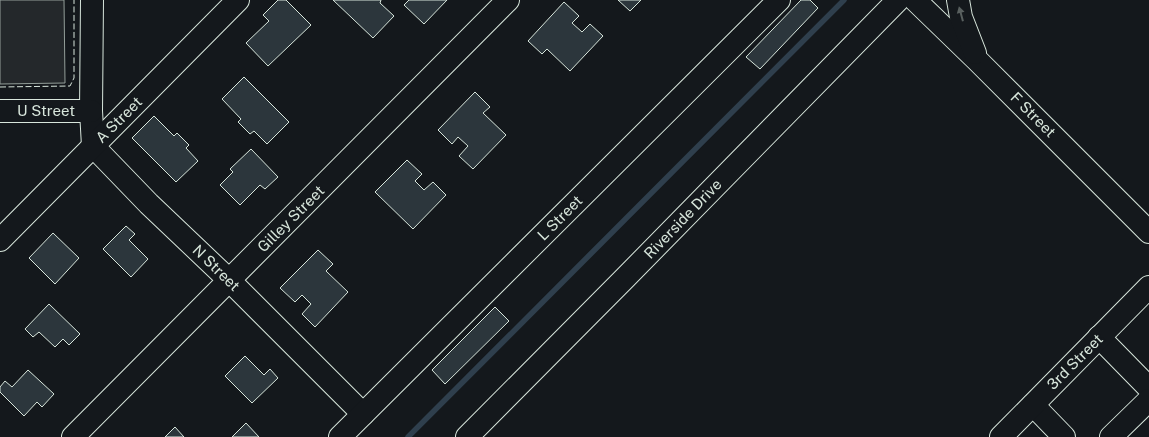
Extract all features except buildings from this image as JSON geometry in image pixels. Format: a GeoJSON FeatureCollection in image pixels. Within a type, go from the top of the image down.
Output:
{"type":"FeatureCollection","features":[{"type":"Feature","properties":{"kind":"street"},"geometry":{"type":"LineString","coordinates":[[92,0],[93,146]]}},
{"type":"Feature","properties":{"kind":"street","name":"A Street"},"geometry":{"type":"LineString","coordinates":[[0,240],[238,0]]}},
{"type":"Feature","properties":{"kind":"street","name":"Gilley Street"},"geometry":{"type":"LineString","coordinates":[[73,437],[508,0]]}},
{"type":"Feature","properties":{"kind":"street","name":"L Street"},"geometry":{"type":"LineString","coordinates":[[340,437],[779,0]]}},
{"type":"Feature","properties":{"kind":"street","name":"Riverside Drive"},"geometry":{"type":"LineString","coordinates":[[467,437],[626,278],[898,0]]}},
{"type":"Feature","properties":{"kind":"street","name":"F Street"},"geometry":{"type":"LineString","coordinates":[[915,0],[1149,232]]}},
{"type":"Feature","properties":{"kind":"street"},"geometry":{"type":"LineString","coordinates":[[958,0],[961,17],[978,61]]}},
{"type":"Feature","properties":{"kind":"street","name":"U Street"},"geometry":{"type":"LineString","coordinates":[[0,111],[92,111]]}},
{"type":"Feature","properties":{"kind":"street","name":"N Street"},"geometry":{"type":"LineString","coordinates":[[93,146],[149,204],[230,280],[363,414]]}},
{"type":"Feature","properties":{"kind":"street","name":"3rd Street"},"geometry":{"type":"LineString","coordinates":[[1001,437],[1149,286]]}},
{"type":"Feature","properties":{"kind":"street"},"geometry":{"type":"LineString","coordinates":[[1099,337],[1149,388]]}},
{"type":"Feature","properties":{"kind":"street"},"geometry":{"type":"LineString","coordinates":[[1111,437],[1149,400]]}},
{"type":"Feature","properties":{"kind":"street"},"geometry":{"type":"LineString","coordinates":[[1033,405],[1064,437]]}},
{"type":"Feature","properties":{"kind":"shaded area"},"geometry":{"type":"Polygon","coordinates":[[[0,0],[64,0],[65,83],[0,84],[0,0]]]}},
{"type":"Feature","properties":{"kind":"waterway"},"geometry":{"type":"LineString","coordinates":[[408,437],[844,0]]}},
{"type":"Feature","properties":{"kind":"fence"},"geometry":{"type":"LineString","coordinates":[[0,87],[70,86],[74,78],[74,0]]}}]}
